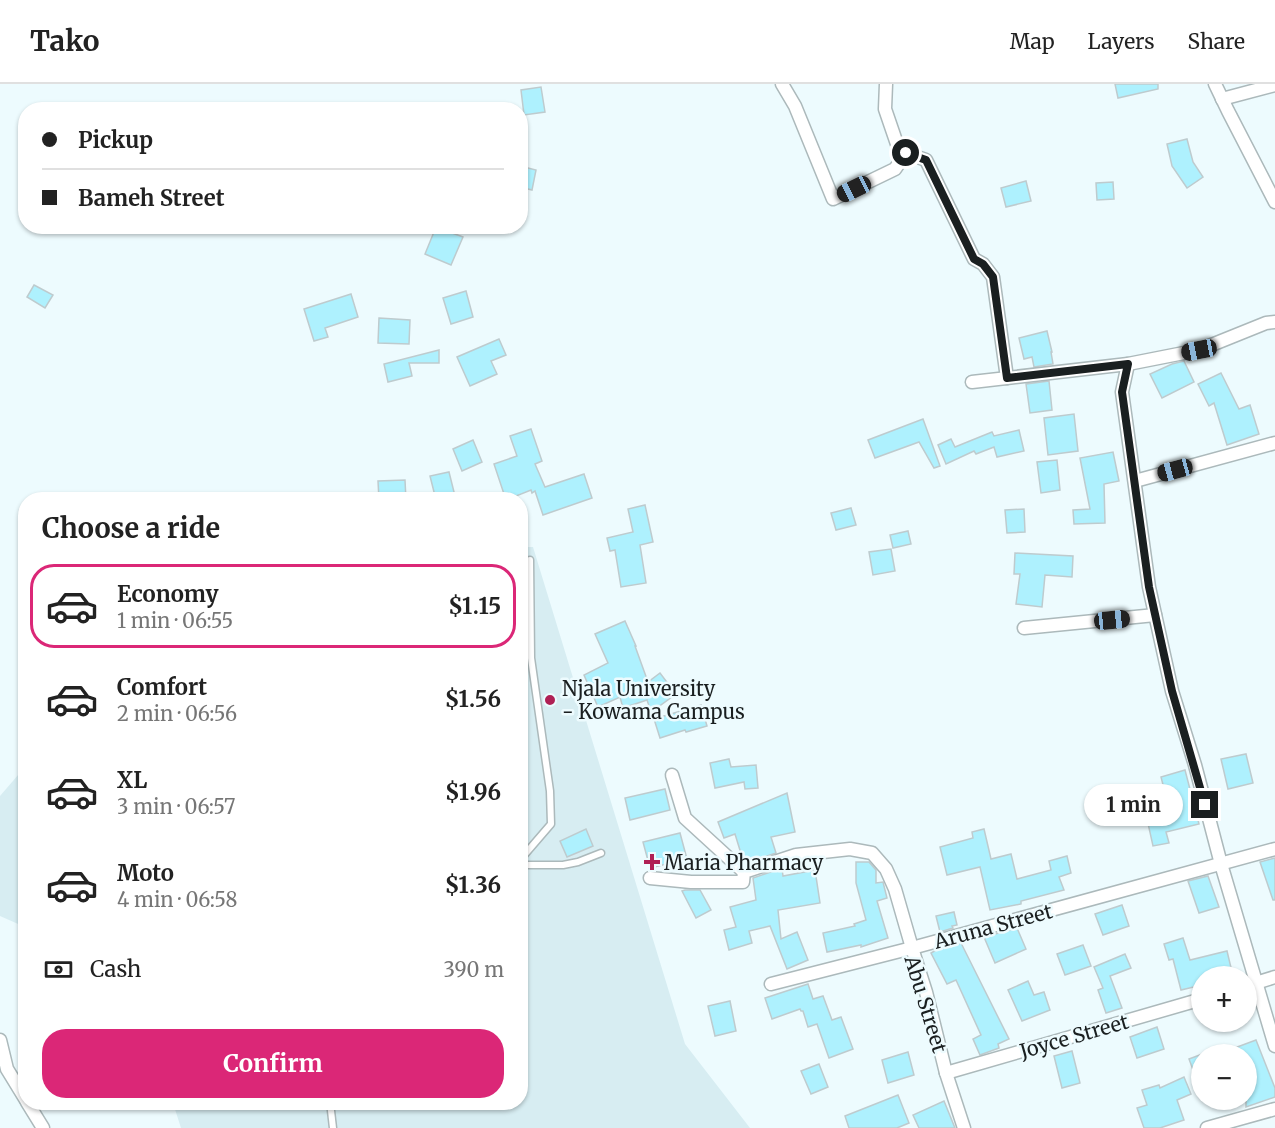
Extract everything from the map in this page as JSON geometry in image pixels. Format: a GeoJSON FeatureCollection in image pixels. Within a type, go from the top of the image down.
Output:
{"type":"FeatureCollection","features":[{"type":"Feature","properties":{"kind":"street"},"geometry":{"type":"LineString","coordinates":[[782,84],[795,106],[833,199],[895,169],[906,153]]}},
{"type":"Feature","properties":{"kind":"street"},"geometry":{"type":"LineString","coordinates":[[886,84],[885,109],[897,144],[906,153],[926,160],[974,259],[983,264],[993,277],[1007,378]]}},
{"type":"Feature","properties":{"kind":"street"},"geometry":{"type":"LineString","coordinates":[[1215,84],[1275,202]]}},
{"type":"Feature","properties":{"kind":"street"},"geometry":{"type":"LineString","coordinates":[[1222,99],[1275,85]]}},
{"type":"Feature","properties":{"kind":"street"},"geometry":{"type":"LineString","coordinates":[[972,382],[1128,364],[1199,350],[1266,323],[1275,322]]}},
{"type":"Feature","properties":{"kind":"street"},"geometry":{"type":"LineString","coordinates":[[1128,364],[1122,392],[1149,587],[1172,691],[1195,765],[1246,966]]}},
{"type":"Feature","properties":{"kind":"street"},"geometry":{"type":"LineString","coordinates":[[1135,481],[1275,443]]}},
{"type":"Feature","properties":{"kind":"street"},"geometry":{"type":"LineString","coordinates":[[1024,628],[1155,615]]}},
{"type":"Feature","properties":{"kind":"street"},"geometry":{"type":"LineString","coordinates":[[672,775],[685,818],[743,877]]}},
{"type":"Feature","properties":{"kind":"street","name":"Aruna Street"},"geometry":{"type":"LineString","coordinates":[[650,878],[691,882],[743,877],[796,855],[850,849],[872,853],[886,870],[895,889],[912,948],[1275,849]]}},
{"type":"Feature","properties":{"kind":"street","name":"Abu Street"},"geometry":{"type":"LineString","coordinates":[[771,984],[912,948],[926,992],[946,1073],[964,1128]]}},
{"type":"Feature","properties":{"kind":"street"},"geometry":{"type":"LineString","coordinates":[[1257,982],[1275,977]]}},
{"type":"Feature","properties":{"kind":"street"},"geometry":{"type":"LineString","coordinates":[[1257,1000],[1275,1046]]}},
{"type":"Feature","properties":{"kind":"street","name":"Joyce Street"},"geometry":{"type":"LineString","coordinates":[[946,1073],[1191,1002]]}},
{"type":"Feature","properties":{"kind":"street"},"geometry":{"type":"LineString","coordinates":[[0,1040],[3,1062],[18,1088]]}},
{"type":"Feature","properties":{"kind":"street"},"geometry":{"type":"LineString","coordinates":[[1207,1128],[1275,1109]]}},
{"type":"Feature","properties":{"kind":"street"},"geometry":{"type":"LineString","coordinates":[[32,1110],[43,1128]]}},
{"type":"Feature","properties":{"kind":"lane"},"geometry":{"type":"LineString","coordinates":[[528,851],[551,824],[550,791],[531,658],[530,560]]}},
{"type":"Feature","properties":{"kind":"lane"},"geometry":{"type":"LineString","coordinates":[[528,865],[563,865],[601,853]]}},
{"type":"Feature","properties":{"kind":"lane"},"geometry":{"type":"LineString","coordinates":[[331,1110],[333,1128]]}},
{"type":"Feature","properties":{"kind":"shaded area","name":"Njala University - Kowama Campus"},"geometry":{"type":"Polygon","coordinates":[[[528,547],[533,547],[685,1044],[750,1128],[181,1128],[175,1110],[528,1110],[528,547]]]}},
{"type":"Feature","properties":{"kind":"shaded area"},"geometry":{"type":"Polygon","coordinates":[[[18,775],[18,924],[0,916],[0,796],[18,775]]]}},
{"type":"Feature","properties":{"kind":"building"},"geometry":{"type":"Polygon","coordinates":[[[1115,84],[1158,84],[1158,89],[1118,98],[1115,84]]]}},
{"type":"Feature","properties":{"kind":"building"},"geometry":{"type":"Polygon","coordinates":[[[541,87],[545,112],[528,114],[528,102],[522,102],[521,90],[541,87]]]}},
{"type":"Feature","properties":{"kind":"building"},"geometry":{"type":"Polygon","coordinates":[[[1187,139],[1193,162],[1203,177],[1187,188],[1172,166],[1167,144],[1187,139]]]}},
{"type":"Feature","properties":{"kind":"building"},"geometry":{"type":"Polygon","coordinates":[[[528,168],[536,170],[532,190],[528,189],[528,168]]]}},
{"type":"Feature","properties":{"kind":"building"},"geometry":{"type":"Polygon","coordinates":[[[1026,181],[1031,201],[1006,207],[1001,188],[1026,181]]]}},
{"type":"Feature","properties":{"kind":"building"},"geometry":{"type":"Polygon","coordinates":[[[1113,182],[1114,199],[1097,200],[1096,183],[1113,182]]]}},
{"type":"Feature","properties":{"kind":"building"},"geometry":{"type":"Polygon","coordinates":[[[433,234],[455,234],[463,237],[451,265],[425,254],[433,234]]]}},
{"type":"Feature","properties":{"kind":"building"},"geometry":{"type":"Polygon","coordinates":[[[34,285],[53,295],[45,308],[27,297],[34,285]]]}},
{"type":"Feature","properties":{"kind":"building"},"geometry":{"type":"Polygon","coordinates":[[[466,291],[473,317],[451,324],[443,298],[466,291]]]}},
{"type":"Feature","properties":{"kind":"building"},"geometry":{"type":"Polygon","coordinates":[[[351,294],[358,317],[325,328],[328,337],[314,341],[304,309],[351,294]]]}},
{"type":"Feature","properties":{"kind":"building"},"geometry":{"type":"Polygon","coordinates":[[[379,318],[410,320],[409,344],[378,343],[379,318]]]}},
{"type":"Feature","properties":{"kind":"building"},"geometry":{"type":"Polygon","coordinates":[[[1047,331],[1053,364],[1034,367],[1032,357],[1024,359],[1019,338],[1047,331]]]}},
{"type":"Feature","properties":{"kind":"building"},"geometry":{"type":"Polygon","coordinates":[[[499,339],[506,355],[491,361],[497,374],[470,386],[457,357],[499,339]]]}},
{"type":"Feature","properties":{"kind":"building"},"geometry":{"type":"Polygon","coordinates":[[[439,350],[439,363],[409,363],[412,376],[388,382],[384,364],[439,350]]]}},
{"type":"Feature","properties":{"kind":"building"},"geometry":{"type":"Polygon","coordinates":[[[1184,361],[1194,382],[1162,398],[1150,374],[1184,361]]]}},
{"type":"Feature","properties":{"kind":"building"},"geometry":{"type":"Polygon","coordinates":[[[1221,373],[1239,409],[1250,405],[1259,434],[1227,445],[1214,403],[1209,406],[1198,384],[1221,373]]]}},
{"type":"Feature","properties":{"kind":"building"},"geometry":{"type":"Polygon","coordinates":[[[1049,381],[1052,410],[1030,413],[1026,384],[1049,381]]]}},
{"type":"Feature","properties":{"kind":"building"},"geometry":{"type":"Polygon","coordinates":[[[1074,414],[1078,451],[1048,455],[1044,418],[1074,414]]]}},
{"type":"Feature","properties":{"kind":"building"},"geometry":{"type":"Polygon","coordinates":[[[923,419],[940,466],[934,468],[919,442],[875,458],[868,440],[923,419]]]}},
{"type":"Feature","properties":{"kind":"building"},"geometry":{"type":"Polygon","coordinates":[[[531,429],[542,461],[535,464],[545,487],[584,474],[592,498],[543,515],[535,491],[532,493],[531,490],[503,492],[494,464],[517,456],[510,436],[531,429]]]}},
{"type":"Feature","properties":{"kind":"building"},"geometry":{"type":"Polygon","coordinates":[[[1019,430],[1024,451],[997,457],[994,447],[976,454],[974,451],[946,464],[938,445],[951,439],[955,447],[992,432],[994,436],[1019,430]]]}},
{"type":"Feature","properties":{"kind":"building"},"geometry":{"type":"Polygon","coordinates":[[[473,440],[482,462],[462,471],[453,449],[473,440]]]}},
{"type":"Feature","properties":{"kind":"building"},"geometry":{"type":"Polygon","coordinates":[[[1113,452],[1119,481],[1104,484],[1105,523],[1074,524],[1073,510],[1090,509],[1080,458],[1113,452]]]}},
{"type":"Feature","properties":{"kind":"building"},"geometry":{"type":"Polygon","coordinates":[[[1057,460],[1060,490],[1041,493],[1037,462],[1057,460]]]}},
{"type":"Feature","properties":{"kind":"building"},"geometry":{"type":"Polygon","coordinates":[[[449,472],[454,492],[434,492],[430,476],[449,472]]]}},
{"type":"Feature","properties":{"kind":"building"},"geometry":{"type":"Polygon","coordinates":[[[405,480],[406,492],[379,492],[378,481],[405,480]]]}},
{"type":"Feature","properties":{"kind":"building"},"geometry":{"type":"Polygon","coordinates":[[[645,505],[653,542],[640,545],[646,583],[621,587],[615,550],[610,551],[607,538],[633,532],[628,509],[645,505]]]}},
{"type":"Feature","properties":{"kind":"building"},"geometry":{"type":"Polygon","coordinates":[[[851,508],[856,525],[836,530],[831,513],[851,508]]]}},
{"type":"Feature","properties":{"kind":"building"},"geometry":{"type":"Polygon","coordinates":[[[1024,509],[1025,532],[1007,533],[1005,510],[1024,509]]]}},
{"type":"Feature","properties":{"kind":"building"},"geometry":{"type":"Polygon","coordinates":[[[908,531],[911,544],[893,548],[890,535],[908,531]]]}},
{"type":"Feature","properties":{"kind":"building"},"geometry":{"type":"Polygon","coordinates":[[[891,549],[895,571],[873,575],[869,552],[891,549]]]}},
{"type":"Feature","properties":{"kind":"building"},"geometry":{"type":"Polygon","coordinates":[[[1015,553],[1073,556],[1072,577],[1045,575],[1042,607],[1016,604],[1020,574],[1014,574],[1015,553]]]}},
{"type":"Feature","properties":{"kind":"building"},"geometry":{"type":"Polygon","coordinates":[[[625,621],[648,682],[660,673],[676,694],[651,712],[647,700],[623,708],[620,697],[598,707],[584,675],[608,663],[595,634],[625,621]]]}},
{"type":"Feature","properties":{"kind":"building"},"geometry":{"type":"Polygon","coordinates":[[[701,705],[707,726],[660,738],[654,719],[701,705]]]}},
{"type":"Feature","properties":{"kind":"building"},"geometry":{"type":"Polygon","coordinates":[[[1246,754],[1253,783],[1228,789],[1221,759],[1246,754]]]}},
{"type":"Feature","properties":{"kind":"building"},"geometry":{"type":"Polygon","coordinates":[[[729,759],[731,767],[756,765],[758,788],[745,789],[744,782],[715,788],[710,763],[729,759]]]}},
{"type":"Feature","properties":{"kind":"building"},"geometry":{"type":"Polygon","coordinates":[[[1185,770],[1199,824],[1166,832],[1169,843],[1153,846],[1145,810],[1168,804],[1161,777],[1185,770]]]}},
{"type":"Feature","properties":{"kind":"building"},"geometry":{"type":"Polygon","coordinates":[[[665,789],[670,810],[630,820],[625,798],[665,789]]]}},
{"type":"Feature","properties":{"kind":"building"},"geometry":{"type":"Polygon","coordinates":[[[787,793],[795,832],[771,837],[776,853],[746,863],[735,834],[724,838],[718,822],[787,793]]]}},
{"type":"Feature","properties":{"kind":"building"},"geometry":{"type":"Polygon","coordinates":[[[586,829],[593,846],[567,857],[560,841],[586,829]]]}},
{"type":"Feature","properties":{"kind":"building"},"geometry":{"type":"Polygon","coordinates":[[[984,829],[991,859],[1011,854],[1017,879],[1051,870],[1049,861],[1067,856],[1071,873],[1059,877],[1064,890],[1021,901],[1021,904],[990,910],[980,867],[947,875],[940,847],[973,838],[972,832],[984,829]]]}},
{"type":"Feature","properties":{"kind":"building"},"geometry":{"type":"Polygon","coordinates":[[[680,833],[687,859],[650,868],[643,842],[680,833]]]}},
{"type":"Feature","properties":{"kind":"building"},"geometry":{"type":"Polygon","coordinates":[[[1275,858],[1275,900],[1273,900],[1260,862],[1275,858]]]}},
{"type":"Feature","properties":{"kind":"building"},"geometry":{"type":"Polygon","coordinates":[[[856,862],[869,862],[876,870],[876,883],[883,882],[887,898],[877,901],[888,938],[861,947],[861,945],[827,952],[823,933],[855,926],[854,924],[866,920],[856,883],[856,862]]]}},
{"type":"Feature","properties":{"kind":"building"},"geometry":{"type":"Polygon","coordinates":[[[782,868],[783,876],[815,870],[820,903],[778,910],[781,939],[797,932],[808,960],[787,969],[770,926],[749,931],[752,943],[729,950],[724,930],[736,927],[730,907],[756,900],[753,878],[782,868]]]}},
{"type":"Feature","properties":{"kind":"building"},"geometry":{"type":"Polygon","coordinates":[[[1208,876],[1219,907],[1199,913],[1188,881],[1208,876]]]}},
{"type":"Feature","properties":{"kind":"building"},"geometry":{"type":"Polygon","coordinates":[[[700,890],[711,910],[696,918],[682,891],[700,890]]]}},
{"type":"Feature","properties":{"kind":"building"},"geometry":{"type":"Polygon","coordinates":[[[1122,905],[1129,926],[1103,935],[1095,914],[1122,905]]]}},
{"type":"Feature","properties":{"kind":"building"},"geometry":{"type":"Polygon","coordinates":[[[954,912],[957,925],[940,932],[936,916],[954,912]]]}},
{"type":"Feature","properties":{"kind":"building"},"geometry":{"type":"Polygon","coordinates":[[[1017,928],[1026,949],[995,963],[984,937],[1017,928]]]}},
{"type":"Feature","properties":{"kind":"building"},"geometry":{"type":"Polygon","coordinates":[[[1183,938],[1190,960],[1227,951],[1231,966],[1191,966],[1191,988],[1181,990],[1173,959],[1169,960],[1164,944],[1183,938]]]}},
{"type":"Feature","properties":{"kind":"building"},"geometry":{"type":"Polygon","coordinates":[[[961,943],[1009,1039],[998,1044],[999,1048],[980,1055],[973,1039],[981,1035],[956,980],[947,984],[931,953],[961,943]]]}},
{"type":"Feature","properties":{"kind":"building"},"geometry":{"type":"Polygon","coordinates":[[[1083,945],[1091,966],[1065,975],[1057,954],[1083,945]]]}},
{"type":"Feature","properties":{"kind":"building"},"geometry":{"type":"Polygon","coordinates":[[[1125,954],[1131,968],[1110,976],[1122,1008],[1106,1013],[1098,990],[1103,988],[1094,967],[1125,954]]]}},
{"type":"Feature","properties":{"kind":"building"},"geometry":{"type":"Polygon","coordinates":[[[1028,981],[1034,995],[1044,992],[1050,1010],[1022,1021],[1008,990],[1028,981]]]}},
{"type":"Feature","properties":{"kind":"building"},"geometry":{"type":"Polygon","coordinates":[[[808,984],[813,999],[823,996],[832,1020],[841,1017],[853,1049],[829,1058],[817,1024],[808,1027],[803,1011],[800,1009],[772,1019],[765,998],[808,984]]]}},
{"type":"Feature","properties":{"kind":"building"},"geometry":{"type":"Polygon","coordinates":[[[730,1001],[736,1031],[715,1036],[708,1006],[730,1001]]]}},
{"type":"Feature","properties":{"kind":"building"},"geometry":{"type":"Polygon","coordinates":[[[1157,1027],[1164,1049],[1137,1058],[1130,1037],[1157,1027]]]}},
{"type":"Feature","properties":{"kind":"building"},"geometry":{"type":"Polygon","coordinates":[[[1256,1040],[1275,1088],[1275,1097],[1257,1103],[1257,1044],[1245,1044],[1256,1040]]]}},
{"type":"Feature","properties":{"kind":"building"},"geometry":{"type":"Polygon","coordinates":[[[1072,1051],[1080,1083],[1062,1088],[1054,1056],[1072,1051]]]}},
{"type":"Feature","properties":{"kind":"building"},"geometry":{"type":"Polygon","coordinates":[[[908,1052],[914,1075],[888,1083],[882,1060],[908,1052]]]}},
{"type":"Feature","properties":{"kind":"building"},"geometry":{"type":"Polygon","coordinates":[[[819,1064],[828,1087],[811,1094],[801,1071],[819,1064]]]}},
{"type":"Feature","properties":{"kind":"building"},"geometry":{"type":"Polygon","coordinates":[[[1184,1077],[1191,1094],[1177,1100],[1184,1120],[1160,1128],[1144,1128],[1137,1108],[1147,1105],[1142,1090],[1159,1085],[1160,1088],[1184,1077]]]}},
{"type":"Feature","properties":{"kind":"building"},"geometry":{"type":"Polygon","coordinates":[[[898,1095],[909,1123],[897,1128],[849,1128],[845,1116],[898,1095]]]}},
{"type":"Feature","properties":{"kind":"building"},"geometry":{"type":"Polygon","coordinates":[[[944,1101],[955,1128],[919,1128],[913,1115],[944,1101]]]}},
{"type":"Feature","properties":{"kind":"place","name":"Njala University - Kowama Campus"},"geometry":{"type":"Point","coordinates":[550,700]}},
{"type":"Feature","properties":{"kind":"place","name":"Maria Pharmacy"},"geometry":{"type":"Point","coordinates":[652,862]}},
{"type":"Feature","properties":{"kind":"route"},"geometry":{"type":"LineString","coordinates":[[906,153],[926,160],[974,259],[983,264],[993,277],[1007,378],[1128,364],[1122,392],[1149,587],[1172,691],[1205,805]]}}]}
